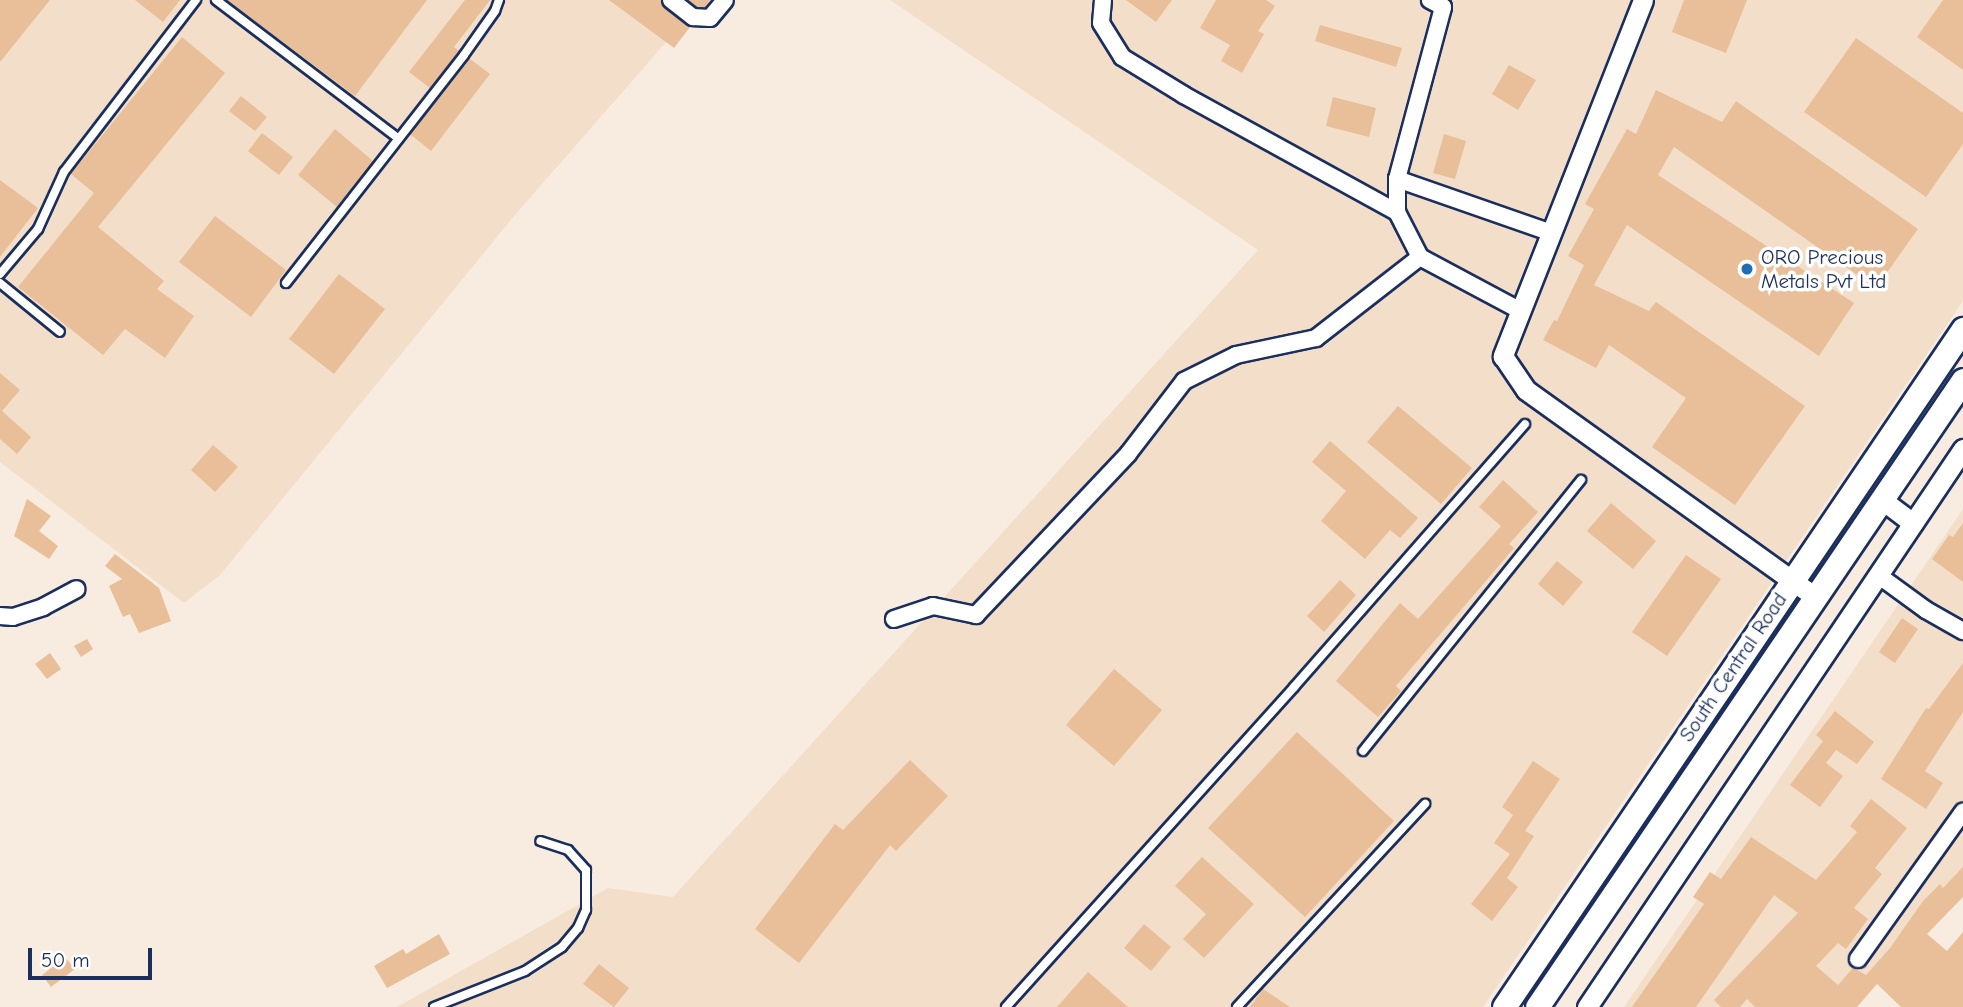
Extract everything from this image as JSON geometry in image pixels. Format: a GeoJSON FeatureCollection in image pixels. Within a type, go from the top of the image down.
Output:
{"type":"FeatureCollection","features":[{"type":"Feature","properties":{"kind":"main road","name":"South Central Road"},"geometry":{"type":"LineString","coordinates":[[1504,1007],[1963,329]]}},
{"type":"Feature","properties":{"kind":"main road","name":"South Central Road"},"geometry":{"type":"LineString","coordinates":[[1537,1007],[1963,380]]}},
{"type":"Feature","properties":{"kind":"street"},"geometry":{"type":"LineString","coordinates":[[671,0],[693,16],[709,18],[725,0]]}},
{"type":"Feature","properties":{"kind":"street"},"geometry":{"type":"LineString","coordinates":[[1103,0],[1101,23],[1122,57],[1184,95],[1397,212]]}},
{"type":"Feature","properties":{"kind":"street"},"geometry":{"type":"LineString","coordinates":[[1430,0],[1443,7],[1396,179],[1397,212],[1420,257],[1521,311]]}},
{"type":"Feature","properties":{"kind":"street"},"geometry":{"type":"LineString","coordinates":[[1643,0],[1503,356],[1526,390],[1814,596]]}},
{"type":"Feature","properties":{"kind":"street"},"geometry":{"type":"LineString","coordinates":[[1396,179],[1552,233]]}},
{"type":"Feature","properties":{"kind":"street"},"geometry":{"type":"LineString","coordinates":[[894,619],[933,606],[976,615],[1128,454],[1184,381],[1236,355],[1315,338],[1420,257]]}},
{"type":"Feature","properties":{"kind":"street"},"geometry":{"type":"LineString","coordinates":[[1587,1007],[1963,449]]}},
{"type":"Feature","properties":{"kind":"street"},"geometry":{"type":"LineString","coordinates":[[1881,499],[1913,523]]}},
{"type":"Feature","properties":{"kind":"street"},"geometry":{"type":"LineString","coordinates":[[1878,575],[1926,610],[1963,631]]}},
{"type":"Feature","properties":{"kind":"street"},"geometry":{"type":"LineString","coordinates":[[0,616],[13,617],[43,607],[77,589]]}},
{"type":"Feature","properties":{"kind":"street"},"geometry":{"type":"LineString","coordinates":[[1858,959],[1963,812]]}},
{"type":"Feature","properties":{"kind":"lane"},"geometry":{"type":"LineString","coordinates":[[0,274],[38,229],[64,172],[196,0]]}},
{"type":"Feature","properties":{"kind":"lane"},"geometry":{"type":"LineString","coordinates":[[216,0],[398,138]]}},
{"type":"Feature","properties":{"kind":"lane"},"geometry":{"type":"LineString","coordinates":[[286,283],[464,55],[495,11],[499,0]]}},
{"type":"Feature","properties":{"kind":"lane"},"geometry":{"type":"LineString","coordinates":[[0,283],[60,332]]}},
{"type":"Feature","properties":{"kind":"lane"},"geometry":{"type":"LineString","coordinates":[[1006,1007],[1303,677],[1525,424]]}},
{"type":"Feature","properties":{"kind":"lane"},"geometry":{"type":"LineString","coordinates":[[1363,751],[1581,480]]}},
{"type":"Feature","properties":{"kind":"lane"},"geometry":{"type":"LineString","coordinates":[[1237,1007],[1425,804]]}},
{"type":"Feature","properties":{"kind":"lane"},"geometry":{"type":"LineString","coordinates":[[434,1007],[525,971],[562,947],[578,928],[586,910],[586,870],[568,850],[540,841]]}},
{"type":"Feature","properties":{"kind":"shaded area"},"geometry":{"type":"Polygon","coordinates":[[[0,0],[635,0],[676,31],[515,215],[220,575],[184,603],[0,462],[0,0]]]}},
{"type":"Feature","properties":{"kind":"shaded area"},"geometry":{"type":"Polygon","coordinates":[[[890,0],[1963,0],[1963,301],[1483,1007],[397,1007],[608,888],[673,897],[1258,250],[890,0]]]}},
{"type":"Feature","properties":{"kind":"shaded area"},"geometry":{"type":"Polygon","coordinates":[[[1963,509],[1963,895],[1837,1007],[1624,1007],[1963,509]]]}},
{"type":"Feature","properties":{"kind":"building"},"geometry":{"type":"Polygon","coordinates":[[[0,0],[50,0],[0,62],[0,0]]]}},
{"type":"Feature","properties":{"kind":"building"},"geometry":{"type":"Polygon","coordinates":[[[135,0],[180,0],[163,22],[135,0]]]}},
{"type":"Feature","properties":{"kind":"building"},"geometry":{"type":"Polygon","coordinates":[[[227,0],[427,0],[355,96],[227,0]]]}},
{"type":"Feature","properties":{"kind":"building"},"geometry":{"type":"Polygon","coordinates":[[[465,0],[490,0],[454,47],[459,51],[430,88],[409,72],[465,0]]]}},
{"type":"Feature","properties":{"kind":"building"},"geometry":{"type":"Polygon","coordinates":[[[609,0],[661,0],[665,8],[690,27],[674,48],[609,0]]]}},
{"type":"Feature","properties":{"kind":"building"},"geometry":{"type":"Polygon","coordinates":[[[688,0],[710,0],[705,7],[697,7],[688,0]]]}},
{"type":"Feature","properties":{"kind":"building"},"geometry":{"type":"Polygon","coordinates":[[[1126,0],[1172,0],[1156,22],[1126,0]]]}},
{"type":"Feature","properties":{"kind":"building"},"geometry":{"type":"Polygon","coordinates":[[[1216,0],[1266,0],[1275,6],[1258,31],[1264,34],[1242,73],[1221,61],[1230,45],[1200,28],[1216,0]]]}},
{"type":"Feature","properties":{"kind":"building"},"geometry":{"type":"Polygon","coordinates":[[[1684,0],[1747,0],[1726,53],[1672,32],[1684,0]]]}},
{"type":"Feature","properties":{"kind":"building"},"geometry":{"type":"Polygon","coordinates":[[[1943,0],[1963,0],[1963,70],[1917,37],[1943,0]]]}},
{"type":"Feature","properties":{"kind":"building"},"geometry":{"type":"Polygon","coordinates":[[[1320,25],[1402,48],[1396,67],[1315,41],[1320,25]]]}},
{"type":"Feature","properties":{"kind":"building"},"geometry":{"type":"Polygon","coordinates":[[[182,37],[225,73],[98,227],[164,281],[157,289],[194,316],[165,358],[125,329],[103,355],[18,287],[94,193],[71,174],[182,37]]]}},
{"type":"Feature","properties":{"kind":"building"},"geometry":{"type":"Polygon","coordinates":[[[1856,38],[1963,113],[1963,144],[1926,197],[1804,112],[1856,38]]]}},
{"type":"Feature","properties":{"kind":"building"},"geometry":{"type":"Polygon","coordinates":[[[470,59],[490,74],[431,151],[410,134],[470,59]]]}},
{"type":"Feature","properties":{"kind":"building"},"geometry":{"type":"Polygon","coordinates":[[[1509,65],[1536,80],[1518,110],[1492,94],[1509,65]]]}},
{"type":"Feature","properties":{"kind":"building"},"geometry":{"type":"Polygon","coordinates":[[[1656,90],[1722,122],[1736,101],[1918,229],[1876,288],[1674,147],[1658,175],[1854,303],[1819,356],[1627,225],[1594,285],[1649,311],[1656,302],[1805,406],[1735,505],[1652,447],[1686,398],[1609,345],[1596,368],[1543,340],[1554,320],[1557,321],[1584,265],[1568,256],[1594,209],[1585,204],[1627,129],[1636,134],[1656,90]]]}},
{"type":"Feature","properties":{"kind":"building"},"geometry":{"type":"Polygon","coordinates":[[[241,96],[267,117],[255,131],[229,111],[241,96]]]}},
{"type":"Feature","properties":{"kind":"building"},"geometry":{"type":"Polygon","coordinates":[[[1333,97],[1376,108],[1369,137],[1326,126],[1333,97]]]}},
{"type":"Feature","properties":{"kind":"building"},"geometry":{"type":"Polygon","coordinates":[[[335,129],[373,161],[337,207],[298,175],[335,129]]]}},
{"type":"Feature","properties":{"kind":"building"},"geometry":{"type":"Polygon","coordinates":[[[262,133],[293,157],[279,175],[248,151],[262,133]]]}},
{"type":"Feature","properties":{"kind":"building"},"geometry":{"type":"Polygon","coordinates":[[[1444,134],[1466,141],[1455,179],[1433,173],[1444,134]]]}},
{"type":"Feature","properties":{"kind":"building"},"geometry":{"type":"Polygon","coordinates":[[[0,180],[38,208],[0,257],[0,180]]]}},
{"type":"Feature","properties":{"kind":"building"},"geometry":{"type":"Polygon","coordinates":[[[215,216],[286,270],[251,317],[179,262],[215,216]]]}},
{"type":"Feature","properties":{"kind":"building"},"geometry":{"type":"Polygon","coordinates":[[[339,274],[385,309],[334,374],[289,339],[339,274]]]}},
{"type":"Feature","properties":{"kind":"building"},"geometry":{"type":"Polygon","coordinates":[[[0,373],[20,390],[2,411],[31,437],[17,454],[0,439],[0,373]]]}},
{"type":"Feature","properties":{"kind":"building"},"geometry":{"type":"Polygon","coordinates":[[[1398,406],[1472,468],[1441,504],[1367,442],[1398,406]]]}},
{"type":"Feature","properties":{"kind":"building"},"geometry":{"type":"Polygon","coordinates":[[[1330,441],[1418,518],[1400,538],[1390,530],[1365,559],[1321,521],[1346,491],[1312,462],[1330,441]]]}},
{"type":"Feature","properties":{"kind":"building"},"geometry":{"type":"Polygon","coordinates":[[[213,445],[238,467],[215,492],[191,470],[213,445]]]}},
{"type":"Feature","properties":{"kind":"building"},"geometry":{"type":"Polygon","coordinates":[[[1503,480],[1538,512],[1509,544],[1514,548],[1396,686],[1401,691],[1378,717],[1336,681],[1400,603],[1418,619],[1501,526],[1479,507],[1503,480]]]}},
{"type":"Feature","properties":{"kind":"building"},"geometry":{"type":"Polygon","coordinates":[[[27,499],[51,516],[39,531],[58,546],[49,559],[14,536],[27,499]]]}},
{"type":"Feature","properties":{"kind":"building"},"geometry":{"type":"Polygon","coordinates":[[[1611,503],[1656,541],[1633,569],[1587,531],[1611,503]]]}},
{"type":"Feature","properties":{"kind":"building"},"geometry":{"type":"Polygon","coordinates":[[[1963,523],[1963,582],[1932,559],[1949,535],[1953,537],[1963,523]]]}},
{"type":"Feature","properties":{"kind":"building"},"geometry":{"type":"Polygon","coordinates":[[[115,554],[159,588],[171,621],[139,633],[130,614],[123,617],[109,586],[122,579],[105,566],[115,554]]]}},
{"type":"Feature","properties":{"kind":"building"},"geometry":{"type":"Polygon","coordinates":[[[1686,555],[1721,579],[1667,656],[1632,632],[1686,555]]]}},
{"type":"Feature","properties":{"kind":"building"},"geometry":{"type":"Polygon","coordinates":[[[1557,561],[1583,582],[1563,606],[1538,584],[1557,561]]]}},
{"type":"Feature","properties":{"kind":"building"},"geometry":{"type":"Polygon","coordinates":[[[1340,580],[1356,595],[1324,632],[1307,616],[1340,580]]]}},
{"type":"Feature","properties":{"kind":"building"},"geometry":{"type":"Polygon","coordinates":[[[1902,618],[1918,629],[1895,663],[1879,652],[1902,618]]]}},
{"type":"Feature","properties":{"kind":"building"},"geometry":{"type":"Polygon","coordinates":[[[87,639],[93,649],[81,657],[74,646],[87,639]]]}},
{"type":"Feature","properties":{"kind":"building"},"geometry":{"type":"Polygon","coordinates":[[[50,653],[61,669],[47,679],[35,664],[50,653]]]}},
{"type":"Feature","properties":{"kind":"building"},"geometry":{"type":"Polygon","coordinates":[[[1963,663],[1963,712],[1925,771],[1943,783],[1926,809],[1881,779],[1926,708],[1929,709],[1963,663]]]}},
{"type":"Feature","properties":{"kind":"building"},"geometry":{"type":"Polygon","coordinates":[[[1114,669],[1162,710],[1114,766],[1066,725],[1114,669]]]}},
{"type":"Feature","properties":{"kind":"building"},"geometry":{"type":"Polygon","coordinates":[[[1835,711],[1874,742],[1857,764],[1836,750],[1826,763],[1843,776],[1820,807],[1790,785],[1823,741],[1816,735],[1835,711]]]}},
{"type":"Feature","properties":{"kind":"building"},"geometry":{"type":"Polygon","coordinates":[[[1297,732],[1394,821],[1305,917],[1208,828],[1297,732]]]}},
{"type":"Feature","properties":{"kind":"building"},"geometry":{"type":"Polygon","coordinates":[[[910,760],[948,796],[896,851],[890,845],[799,963],[755,929],[835,824],[843,830],[910,760]]]}},
{"type":"Feature","properties":{"kind":"building"},"geometry":{"type":"Polygon","coordinates":[[[1533,761],[1560,779],[1525,831],[1534,836],[1507,878],[1518,887],[1492,921],[1471,904],[1510,854],[1494,843],[1513,815],[1502,807],[1533,761]]]}},
{"type":"Feature","properties":{"kind":"building"},"geometry":{"type":"Polygon","coordinates":[[[1871,799],[1907,828],[1875,868],[1882,874],[1854,908],[1868,919],[1846,949],[1838,943],[1816,966],[1838,985],[1853,968],[1866,975],[1890,948],[1923,901],[1940,884],[1943,888],[1963,867],[1963,897],[1927,934],[1947,951],[1963,932],[1963,1007],[1901,1007],[1877,984],[1857,1007],[1755,1007],[1747,999],[1740,1007],[1721,1007],[1714,1000],[1798,913],[1774,895],[1696,1007],[1632,1007],[1704,904],[1693,897],[1710,872],[1721,879],[1751,837],[1816,880],[1857,832],[1850,826],[1871,799]]]}},
{"type":"Feature","properties":{"kind":"building"},"geometry":{"type":"Polygon","coordinates":[[[1202,857],[1254,904],[1204,958],[1183,939],[1206,914],[1175,886],[1202,857]]]}},
{"type":"Feature","properties":{"kind":"building"},"geometry":{"type":"Polygon","coordinates":[[[1144,924],[1171,947],[1151,971],[1124,948],[1144,924]]]}},
{"type":"Feature","properties":{"kind":"building"},"geometry":{"type":"Polygon","coordinates":[[[439,934],[450,954],[387,988],[374,966],[403,949],[406,954],[439,934]]]}},
{"type":"Feature","properties":{"kind":"building"},"geometry":{"type":"Polygon","coordinates":[[[65,957],[75,969],[51,987],[42,975],[65,957]]]}},
{"type":"Feature","properties":{"kind":"building"},"geometry":{"type":"Polygon","coordinates":[[[599,964],[629,988],[614,1007],[583,984],[599,964]]]}},
{"type":"Feature","properties":{"kind":"building"},"geometry":{"type":"Polygon","coordinates":[[[1088,972],[1128,1007],[1057,1007],[1088,972]]]}},
{"type":"Feature","properties":{"kind":"building"},"geometry":{"type":"Polygon","coordinates":[[[1263,989],[1290,1007],[1250,1007],[1263,989]]]}},
{"type":"Feature","properties":{"kind":"place","name":"ORO Precious Metals Pvt Ltd"},"geometry":{"type":"Point","coordinates":[1747,269]}}]}
